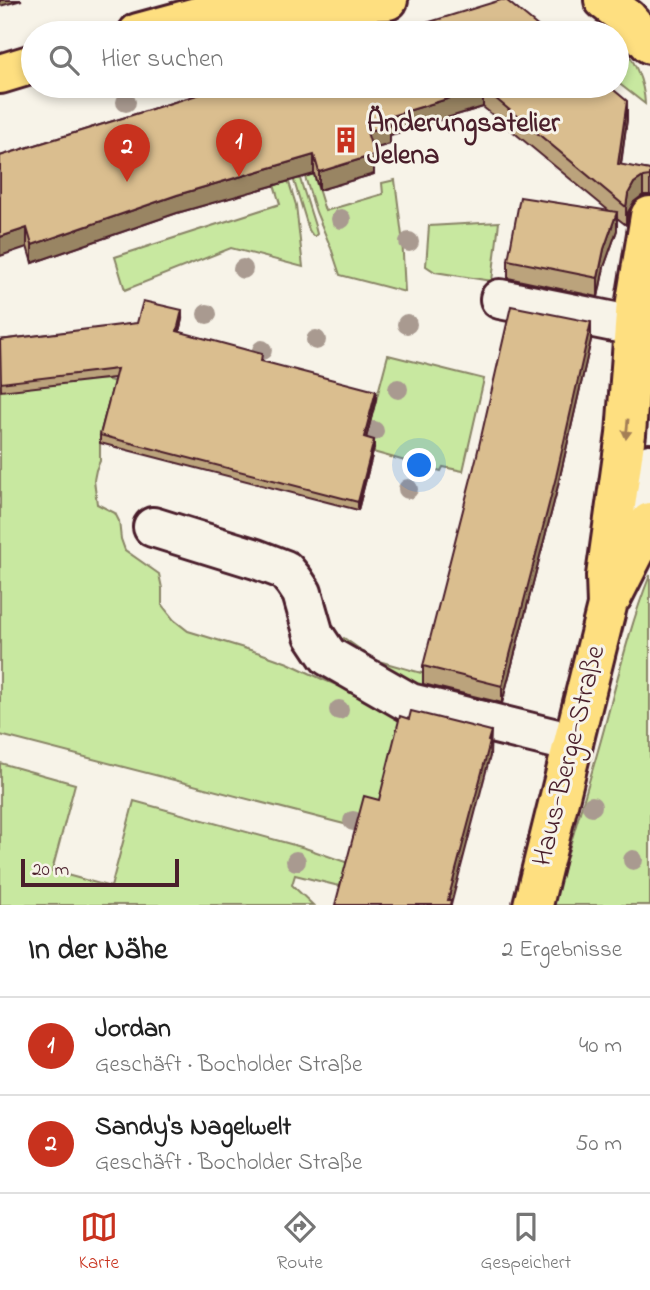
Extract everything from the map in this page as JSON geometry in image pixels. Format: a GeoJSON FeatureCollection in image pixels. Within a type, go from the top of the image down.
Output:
{"type":"FeatureCollection","features":[{"type":"Feature","properties":{"kind":"main road"},"geometry":{"type":"LineString","coordinates":[[181,21],[251,2],[388,0]]}},
{"type":"Feature","properties":{"kind":"main road"},"geometry":{"type":"LineString","coordinates":[[604,0],[628,19],[650,44]]}},
{"type":"Feature","properties":{"kind":"main road"},"geometry":{"type":"LineString","coordinates":[[0,74],[21,68]]}},
{"type":"Feature","properties":{"kind":"main road","name":"Haus-Berge-Straße"},"geometry":{"type":"LineString","coordinates":[[607,606],[606,576],[626,433],[637,290],[650,216]]}},
{"type":"Feature","properties":{"kind":"main road","name":"Haus-Berge-Straße"},"geometry":{"type":"LineString","coordinates":[[533,905],[607,606],[650,522]]}},
{"type":"Feature","properties":{"kind":"lane"},"geometry":{"type":"LineString","coordinates":[[500,299],[634,326]]}},
{"type":"Feature","properties":{"kind":"lane"},"geometry":{"type":"LineString","coordinates":[[607,606],[650,464]]}},
{"type":"Feature","properties":{"kind":"lane"},"geometry":{"type":"LineString","coordinates":[[153,527],[285,570],[302,593],[314,635],[328,656],[410,703],[573,743]]}},
{"type":"Feature","properties":{"kind":"green space"},"geometry":{"type":"Polygon","coordinates":[[[629,54],[642,86],[645,104],[629,91],[629,54]]]}},
{"type":"Feature","properties":{"kind":"green space"},"geometry":{"type":"Polygon","coordinates":[[[263,98],[296,205],[303,267],[231,248],[125,290],[115,257],[280,204],[248,100],[263,98]]]}},
{"type":"Feature","properties":{"kind":"green space"},"geometry":{"type":"Polygon","coordinates":[[[269,98],[274,98],[317,234],[313,236],[269,98]]]}},
{"type":"Feature","properties":{"kind":"green space"},"geometry":{"type":"Polygon","coordinates":[[[300,130],[325,211],[383,194],[382,183],[395,180],[405,292],[340,275],[316,212],[291,132],[300,130]]]}},
{"type":"Feature","properties":{"kind":"green space"},"geometry":{"type":"Polygon","coordinates":[[[499,222],[492,281],[435,272],[426,266],[429,226],[499,222]]]}},
{"type":"Feature","properties":{"kind":"green space"},"geometry":{"type":"Polygon","coordinates":[[[388,355],[484,379],[463,471],[443,467],[441,471],[373,452],[374,448],[364,446],[388,355]]]}},
{"type":"Feature","properties":{"kind":"green space"},"geometry":{"type":"Polygon","coordinates":[[[105,379],[116,382],[100,443],[100,461],[94,480],[97,504],[115,513],[125,550],[159,574],[162,605],[174,620],[188,631],[288,663],[488,748],[490,756],[400,731],[375,832],[0,735],[0,385],[105,379]]]}},
{"type":"Feature","properties":{"kind":"green space"},"geometry":{"type":"Polygon","coordinates":[[[650,575],[650,905],[553,905],[630,632],[650,575]]]}},
{"type":"Feature","properties":{"kind":"green space"},"geometry":{"type":"Polygon","coordinates":[[[344,638],[375,660],[504,696],[500,698],[459,692],[455,696],[426,691],[340,642],[344,638]]]}},
{"type":"Feature","properties":{"kind":"green space"},"geometry":{"type":"Polygon","coordinates":[[[0,763],[75,784],[52,871],[111,887],[134,801],[305,848],[360,867],[371,894],[295,875],[292,885],[313,905],[0,905],[0,763]]]}},
{"type":"Feature","properties":{"kind":"building"},"geometry":{"type":"Polygon","coordinates":[[[506,0],[531,21],[433,21],[506,0]]]}},
{"type":"Feature","properties":{"kind":"building"},"geometry":{"type":"Polygon","coordinates":[[[187,98],[450,98],[388,117],[390,125],[367,132],[374,155],[319,172],[314,155],[177,195],[32,245],[27,228],[0,237],[0,156],[187,98]]]}},
{"type":"Feature","properties":{"kind":"building"},"geometry":{"type":"Polygon","coordinates":[[[495,98],[623,98],[627,101],[618,164],[650,170],[650,176],[634,183],[628,194],[626,207],[495,98]]]}},
{"type":"Feature","properties":{"kind":"building"},"geometry":{"type":"Polygon","coordinates":[[[520,197],[617,212],[604,249],[598,278],[508,260],[520,197]]]}},
{"type":"Feature","properties":{"kind":"building"},"geometry":{"type":"Polygon","coordinates":[[[143,301],[182,310],[177,331],[262,354],[261,361],[376,391],[364,437],[374,440],[358,502],[100,435],[117,369],[1,383],[0,340],[137,323],[143,301]]]}},
{"type":"Feature","properties":{"kind":"building"},"geometry":{"type":"Polygon","coordinates":[[[511,306],[591,322],[556,477],[502,686],[423,666],[476,459],[511,306]]]}},
{"type":"Feature","properties":{"kind":"building"},"geometry":{"type":"Polygon","coordinates":[[[411,711],[491,731],[448,900],[451,900],[450,905],[335,905],[364,796],[379,800],[400,716],[409,719],[411,711]]]}},
{"type":"Feature","properties":{"kind":"place","name":"Änderungsatelier Jelena"},"geometry":{"type":"Point","coordinates":[346,140]}},
{"type":"Feature","properties":{"kind":"place","name":"Jordan"},"geometry":{"type":"Point","coordinates":[239,177]}},
{"type":"Feature","properties":{"kind":"place","name":"Sandy's Nagelwelt"},"geometry":{"type":"Point","coordinates":[127,182]}}]}
